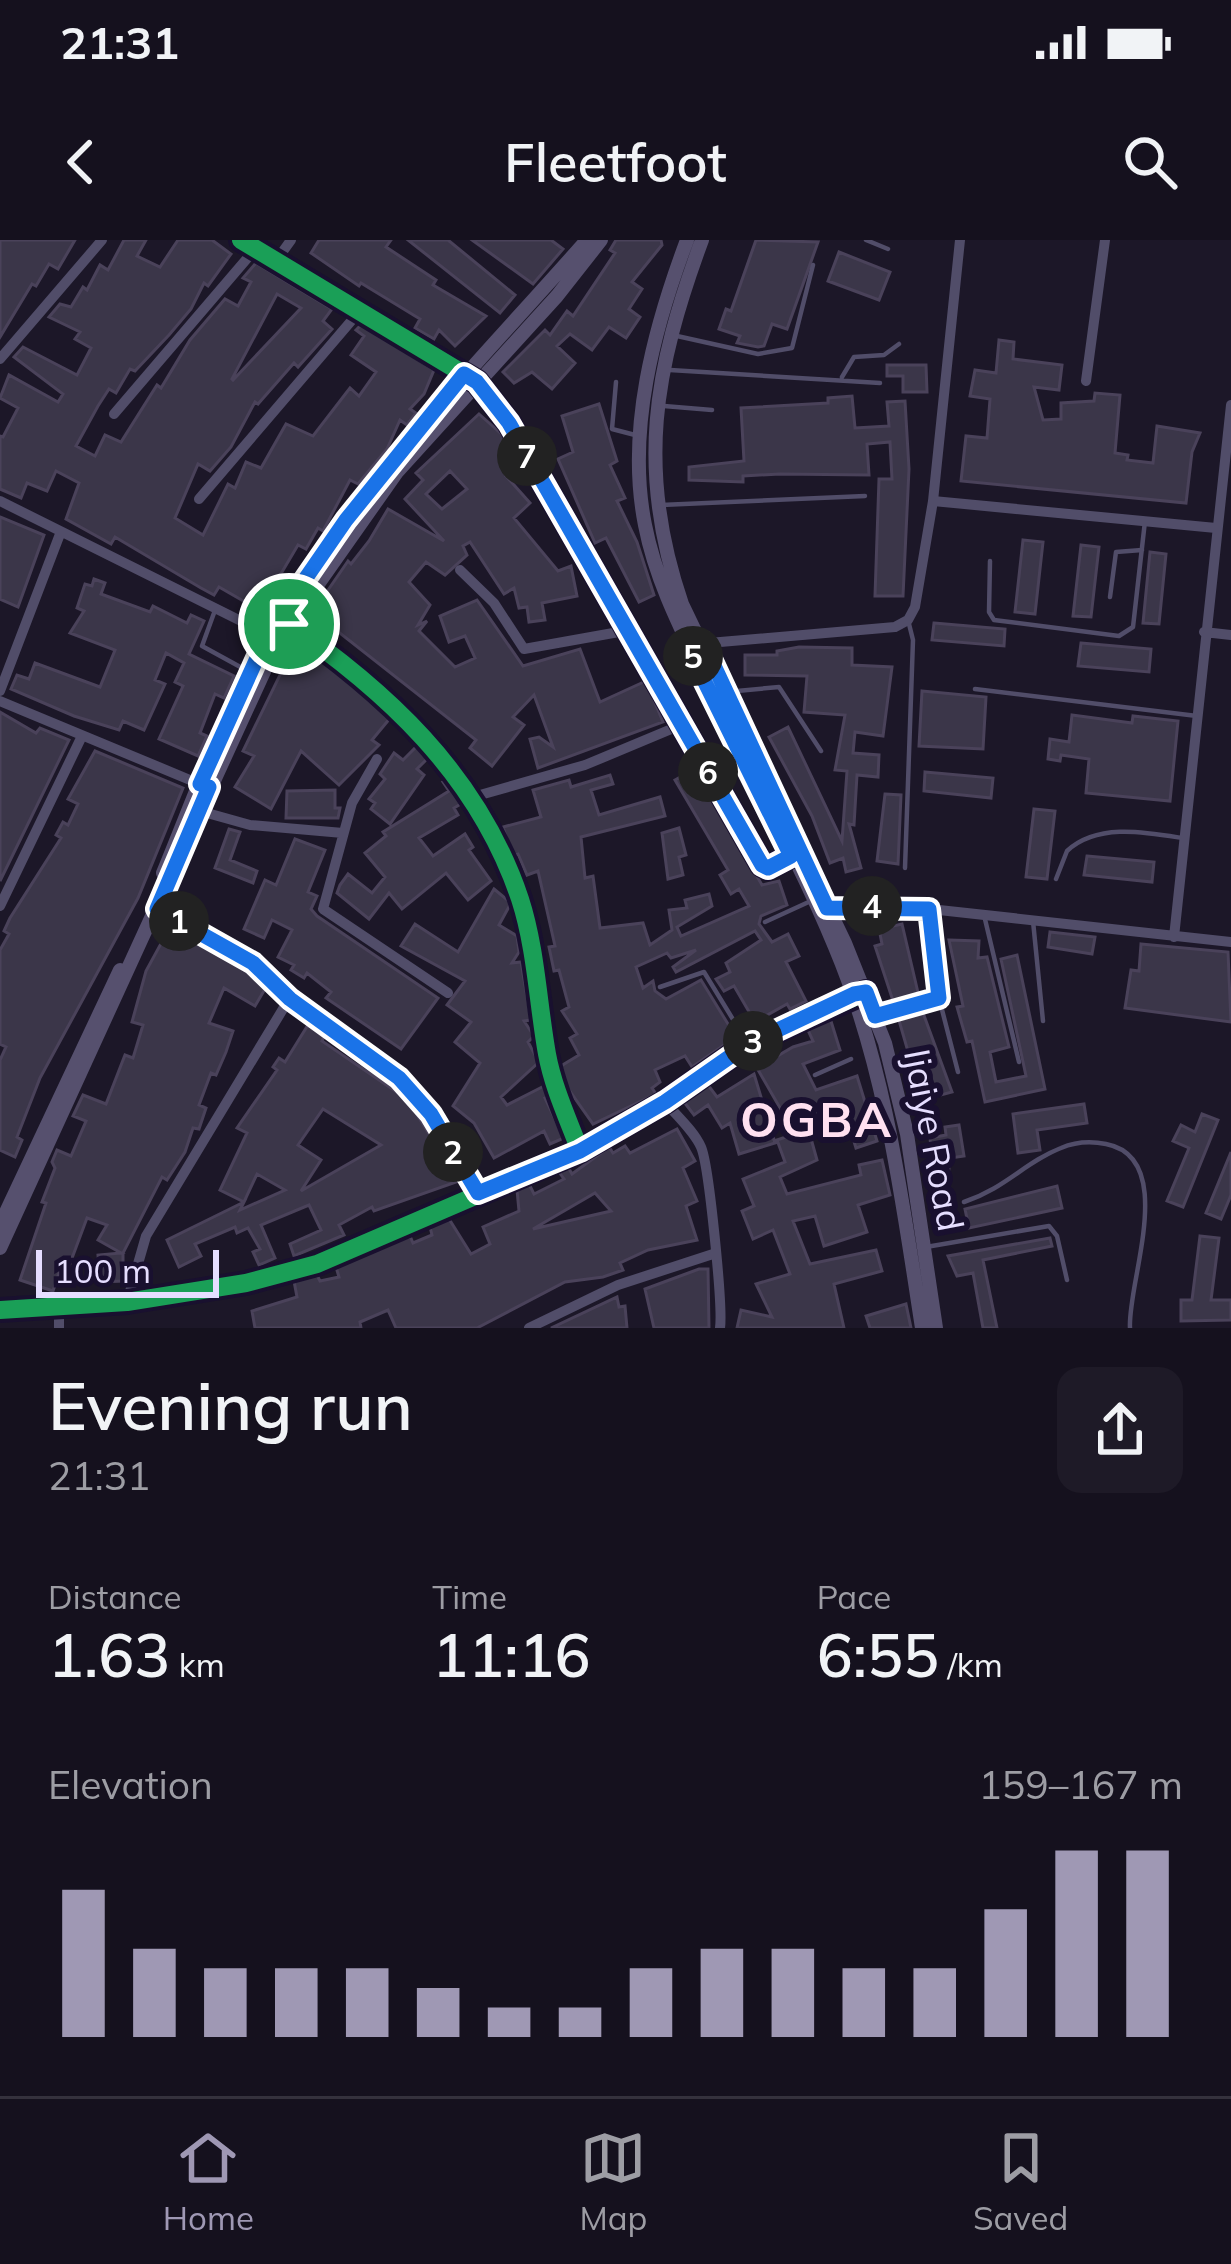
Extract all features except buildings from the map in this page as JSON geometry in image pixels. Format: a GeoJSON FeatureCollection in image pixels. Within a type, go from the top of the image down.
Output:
{"type":"FeatureCollection","features":[{"type":"Feature","properties":{"kind":"main road"},"geometry":{"type":"LineString","coordinates":[[0,1248],[200,811],[205,785],[250,672],[284,620],[470,378],[587,240]]}},
{"type":"Feature","properties":{"kind":"main road"},"geometry":{"type":"LineString","coordinates":[[470,378],[557,296],[601,240]]}},
{"type":"Feature","properties":{"kind":"main road"},"geometry":{"type":"LineString","coordinates":[[687,240],[660,324],[639,436],[644,521],[653,560],[696,645]]}},
{"type":"Feature","properties":{"kind":"main road"},"geometry":{"type":"LineString","coordinates":[[696,645],[656,506],[653,449],[672,334],[702,240]]}},
{"type":"Feature","properties":{"kind":"main road"},"geometry":{"type":"LineString","coordinates":[[0,1225],[273,638]]}},
{"type":"Feature","properties":{"kind":"main road","name":"Ijaiye Road"},"geometry":{"type":"LineString","coordinates":[[696,645],[726,692],[860,993],[875,1016],[907,1134],[936,1328]]}},
{"type":"Feature","properties":{"kind":"main road","name":"Ijaiye Road"},"geometry":{"type":"LineString","coordinates":[[696,645],[791,856],[820,906]]}},
{"type":"Feature","properties":{"kind":"main road","name":"Ijaiye Road"},"geometry":{"type":"LineString","coordinates":[[860,993],[892,1138],[922,1328]]}},
{"type":"Feature","properties":{"kind":"street"},"geometry":{"type":"LineString","coordinates":[[0,359],[101,240]]}},
{"type":"Feature","properties":{"kind":"street"},"geometry":{"type":"LineString","coordinates":[[242,240],[470,378],[509,423],[762,865],[768,868],[791,856]]}},
{"type":"Feature","properties":{"kind":"street"},"geometry":{"type":"LineString","coordinates":[[276,261],[291,240]]}},
{"type":"Feature","properties":{"kind":"street"},"geometry":{"type":"LineString","coordinates":[[696,645],[896,627],[908,620],[915,607],[933,501],[960,240]]}},
{"type":"Feature","properties":{"kind":"street"},"geometry":{"type":"LineString","coordinates":[[1085,381],[1106,240]]}},
{"type":"Feature","properties":{"kind":"street"},"geometry":{"type":"LineString","coordinates":[[114,414],[256,248]]}},
{"type":"Feature","properties":{"kind":"street"},"geometry":{"type":"LineString","coordinates":[[199,500],[358,313]]}},
{"type":"Feature","properties":{"kind":"street"},"geometry":{"type":"LineString","coordinates":[[1174,937],[1231,405]]}},
{"type":"Feature","properties":{"kind":"street"},"geometry":{"type":"LineString","coordinates":[[0,501],[273,638]]}},
{"type":"Feature","properties":{"kind":"street"},"geometry":{"type":"LineString","coordinates":[[933,501],[1216,528]]}},
{"type":"Feature","properties":{"kind":"street"},"geometry":{"type":"LineString","coordinates":[[0,691],[60,534]]}},
{"type":"Feature","properties":{"kind":"street"},"geometry":{"type":"LineString","coordinates":[[460,570],[494,603],[524,649],[630,630]]}},
{"type":"Feature","properties":{"kind":"street"},"geometry":{"type":"LineString","coordinates":[[284,620],[376,688],[446,760],[473,797],[520,900],[550,1068],[580,1151]]}},
{"type":"Feature","properties":{"kind":"street"},"geometry":{"type":"LineString","coordinates":[[1204,632],[1231,635]]}},
{"type":"Feature","properties":{"kind":"street"},"geometry":{"type":"LineString","coordinates":[[0,700],[205,785]]}},
{"type":"Feature","properties":{"kind":"street"},"geometry":{"type":"LineString","coordinates":[[473,797],[585,765],[681,725]]}},
{"type":"Feature","properties":{"kind":"street"},"geometry":{"type":"LineString","coordinates":[[0,906],[82,736]]}},
{"type":"Feature","properties":{"kind":"street"},"geometry":{"type":"LineString","coordinates":[[377,759],[352,803],[323,909],[448,993]]}},
{"type":"Feature","properties":{"kind":"street"},"geometry":{"type":"LineString","coordinates":[[200,811],[270,829],[343,833]]}},
{"type":"Feature","properties":{"kind":"street"},"geometry":{"type":"LineString","coordinates":[[820,906],[929,909],[1231,942]]}},
{"type":"Feature","properties":{"kind":"street"},"geometry":{"type":"LineString","coordinates":[[157,909],[253,963],[290,999],[414,1092],[478,1193]]}},
{"type":"Feature","properties":{"kind":"street"},"geometry":{"type":"LineString","coordinates":[[0,1310],[128,1302],[247,1283],[317,1264],[580,1151],[665,1102],[748,1044],[860,993]]}},
{"type":"Feature","properties":{"kind":"street"},"geometry":{"type":"LineString","coordinates":[[128,1302],[146,1236],[290,999]]}},
{"type":"Feature","properties":{"kind":"street"},"geometry":{"type":"LineString","coordinates":[[665,1102],[701,1147],[721,1288],[720,1328]]}},
{"type":"Feature","properties":{"kind":"street"},"geometry":{"type":"LineString","coordinates":[[529,1328],[618,1285],[713,1254]]}},
{"type":"Feature","properties":{"kind":"street"},"geometry":{"type":"LineString","coordinates":[[59,1307],[59,1328]]}},
{"type":"Feature","properties":{"kind":"lane"},"geometry":{"type":"LineString","coordinates":[[866,240],[888,249]]}},
{"type":"Feature","properties":{"kind":"lane"},"geometry":{"type":"LineString","coordinates":[[672,334],[758,354],[784,352],[792,348],[813,265]]}},
{"type":"Feature","properties":{"kind":"lane"},"geometry":{"type":"LineString","coordinates":[[842,377],[854,357],[884,355],[899,344]]}},
{"type":"Feature","properties":{"kind":"lane"},"geometry":{"type":"LineString","coordinates":[[664,370],[842,377],[880,383]]}},
{"type":"Feature","properties":{"kind":"lane"},"geometry":{"type":"LineString","coordinates":[[616,382],[612,429],[639,436]]}},
{"type":"Feature","properties":{"kind":"lane"},"geometry":{"type":"LineString","coordinates":[[658,406],[712,410]]}},
{"type":"Feature","properties":{"kind":"lane"},"geometry":{"type":"LineString","coordinates":[[656,506],[865,496]]}},
{"type":"Feature","properties":{"kind":"lane"},"geometry":{"type":"LineString","coordinates":[[990,561],[989,611],[994,620],[1119,636],[1133,627],[1145,521]]}},
{"type":"Feature","properties":{"kind":"lane"},"geometry":{"type":"LineString","coordinates":[[1110,597],[1116,552],[1142,550]]}},
{"type":"Feature","properties":{"kind":"lane"},"geometry":{"type":"LineString","coordinates":[[215,610],[202,646],[250,672]]}},
{"type":"Feature","properties":{"kind":"lane"},"geometry":{"type":"LineString","coordinates":[[905,868],[913,640],[908,620]]}},
{"type":"Feature","properties":{"kind":"lane"},"geometry":{"type":"LineString","coordinates":[[726,692],[779,687],[821,751]]}},
{"type":"Feature","properties":{"kind":"lane"},"geometry":{"type":"LineString","coordinates":[[975,688],[1197,716]]}},
{"type":"Feature","properties":{"kind":"lane"},"geometry":{"type":"LineString","coordinates":[[1056,879],[1067,851],[1097,836],[1139,831],[1185,839]]}},
{"type":"Feature","properties":{"kind":"lane"},"geometry":{"type":"LineString","coordinates":[[764,922],[820,906]]}},
{"type":"Feature","properties":{"kind":"lane"},"geometry":{"type":"LineString","coordinates":[[929,909],[939,998],[958,1072]]}},
{"type":"Feature","properties":{"kind":"lane"},"geometry":{"type":"LineString","coordinates":[[984,915],[1018,1062]]}},
{"type":"Feature","properties":{"kind":"lane"},"geometry":{"type":"LineString","coordinates":[[1033,921],[1043,1021]]}},
{"type":"Feature","properties":{"kind":"lane"},"geometry":{"type":"LineString","coordinates":[[660,987],[704,972],[748,1044]]}},
{"type":"Feature","properties":{"kind":"lane"},"geometry":{"type":"LineString","coordinates":[[875,1016],[939,998]]}},
{"type":"Feature","properties":{"kind":"lane"},"geometry":{"type":"LineString","coordinates":[[815,1075],[851,1059]]}},
{"type":"Feature","properties":{"kind":"lane"},"geometry":{"type":"LineString","coordinates":[[964,1202],[1008,1184],[1062,1147],[1089,1142],[1128,1153],[1138,1166],[1146,1210],[1130,1328]]}},
{"type":"Feature","properties":{"kind":"lane"},"geometry":{"type":"LineString","coordinates":[[926,1247],[1049,1226],[1057,1236],[1067,1280]]}},
{"type":"Feature","properties":{"kind":"cycle path"},"geometry":{"type":"LineString","coordinates":[[241,240],[477,382],[509,423],[762,865],[768,868],[791,856]]}},
{"type":"Feature","properties":{"kind":"cycle path"},"geometry":{"type":"LineString","coordinates":[[279,617],[391,705],[424,738],[480,812],[520,899],[550,1066],[580,1151]]}},
{"type":"Feature","properties":{"kind":"cycle path"},"geometry":{"type":"LineString","coordinates":[[0,1310],[127,1302],[246,1283],[317,1264],[580,1151],[665,1102],[748,1044],[866,992]]}},
{"type":"Feature","properties":{"kind":"district","name":"OGBA"},"geometry":{"type":"Point","coordinates":[817,1120]}},
{"type":"Feature","properties":{"kind":"route"},"geometry":{"type":"LineString","coordinates":[[464,374],[477,382],[509,423],[762,865],[768,868],[791,856],[688,648],[703,642],[827,908],[929,909],[939,998],[875,1016],[866,992],[854,994],[748,1044],[665,1102],[580,1151],[478,1193],[431,1114],[399,1078],[290,999],[253,963],[157,909],[209,787],[200,784],[250,672],[268,634],[278,640],[289,624],[279,617],[346,520],[464,374]]}}]}
